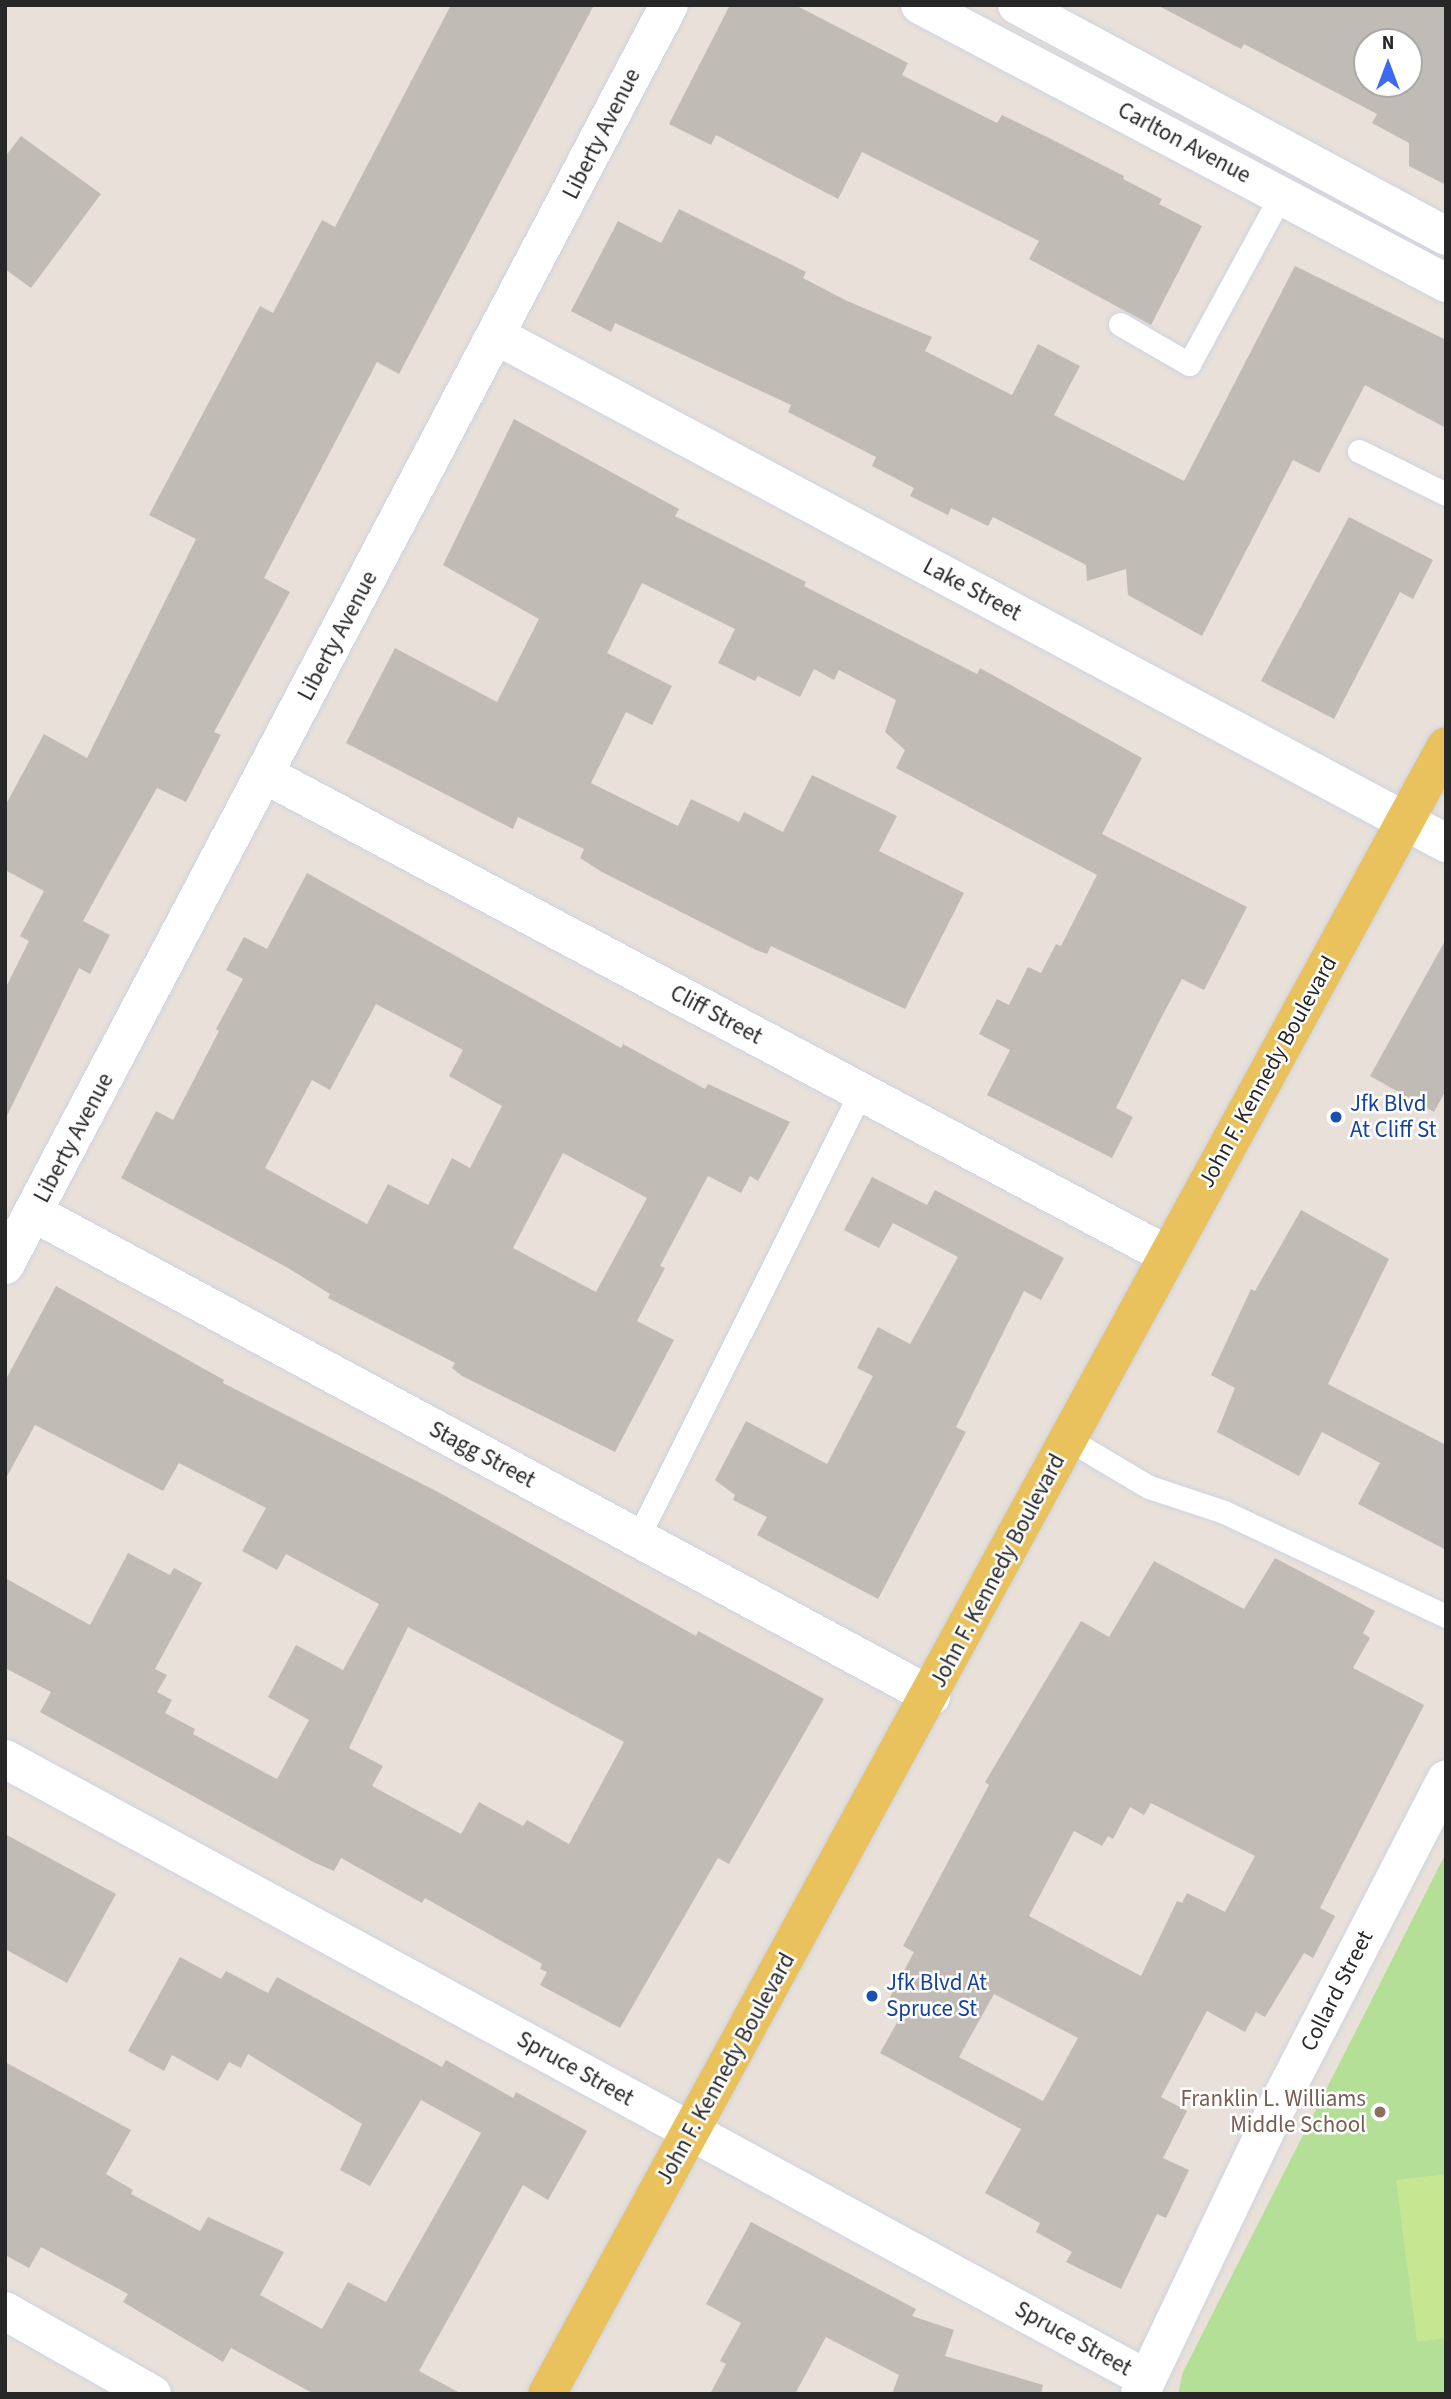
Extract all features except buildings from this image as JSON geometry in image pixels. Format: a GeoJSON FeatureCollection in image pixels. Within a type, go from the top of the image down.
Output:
{"type":"FeatureCollection","features":[{"type":"Feature","properties":{"kind":"main road","name":"John F. Kennedy Boulevard"},"geometry":{"type":"LineString","coordinates":[[547,2394],[931,1696],[1167,1255],[1446,746]]}},
{"type":"Feature","properties":{"kind":"street","name":"Liberty Avenue"},"geometry":{"type":"LineString","coordinates":[[5,1265],[497,336],[669,5]]}},
{"type":"Feature","properties":{"kind":"street","name":"Carlton Avenue"},"geometry":{"type":"LineString","coordinates":[[920,5],[1446,283]]}},
{"type":"Feature","properties":{"kind":"street","name":"Carlton Avenue"},"geometry":{"type":"LineString","coordinates":[[1017,5],[1446,236]]}},
{"type":"Feature","properties":{"kind":"street"},"geometry":{"type":"LineString","coordinates":[[1083,90],[1107,53]]}},
{"type":"Feature","properties":{"kind":"street"},"geometry":{"type":"LineString","coordinates":[[1383,250],[1403,213]]}},
{"type":"Feature","properties":{"kind":"street","name":"Lake Street"},"geometry":{"type":"LineString","coordinates":[[497,336],[1446,843]]}},
{"type":"Feature","properties":{"kind":"street","name":"Cliff Street"},"geometry":{"type":"LineString","coordinates":[[264,774],[1167,1255]]}},
{"type":"Feature","properties":{"kind":"street","name":"Stagg Street"},"geometry":{"type":"LineString","coordinates":[[34,1213],[931,1696]]}},
{"type":"Feature","properties":{"kind":"street","name":"Spruce Street"},"geometry":{"type":"LineString","coordinates":[[5,1759],[692,2132],[1142,2386]]}},
{"type":"Feature","properties":{"kind":"street","name":"Collard Street"},"geometry":{"type":"LineString","coordinates":[[1142,2386],[1446,1780]]}},
{"type":"Feature","properties":{"kind":"street"},"geometry":{"type":"LineString","coordinates":[[5,2311],[152,2394]]}},
{"type":"Feature","properties":{"kind":"lane"},"geometry":{"type":"LineString","coordinates":[[1120,324],[1189,364],[1280,195]]}},
{"type":"Feature","properties":{"kind":"lane"},"geometry":{"type":"LineString","coordinates":[[1359,451],[1446,494]]}},
{"type":"Feature","properties":{"kind":"lane"},"geometry":{"type":"LineString","coordinates":[[637,1539],[861,1092]]}},
{"type":"Feature","properties":{"kind":"lane"},"geometry":{"type":"LineString","coordinates":[[1068,1439],[1149,1487],[1224,1512],[1446,1616]]}},
{"type":"Feature","properties":{"kind":"green space","name":"Franklin L. Williams Middle School"},"geometry":{"type":"Polygon","coordinates":[[[1446,1853],[1446,2394],[1178,2394],[1183,2372],[1446,1853]]]}},
{"type":"Feature","properties":{"kind":"green space"},"geometry":{"type":"Polygon","coordinates":[[[1446,2174],[1446,2338],[1417,2342],[1396,2180],[1446,2174]]]}},
{"type":"Feature","properties":{"kind":"place","name":"Jfk Blvd At Cliff St"},"geometry":{"type":"Point","coordinates":[1336,1117]}},
{"type":"Feature","properties":{"kind":"place","name":"Jfk Blvd At Spruce St"},"geometry":{"type":"Point","coordinates":[872,1996]}},
{"type":"Feature","properties":{"kind":"place","name":"Franklin L. Williams Middle School"},"geometry":{"type":"Point","coordinates":[1380,2112]}}]}
